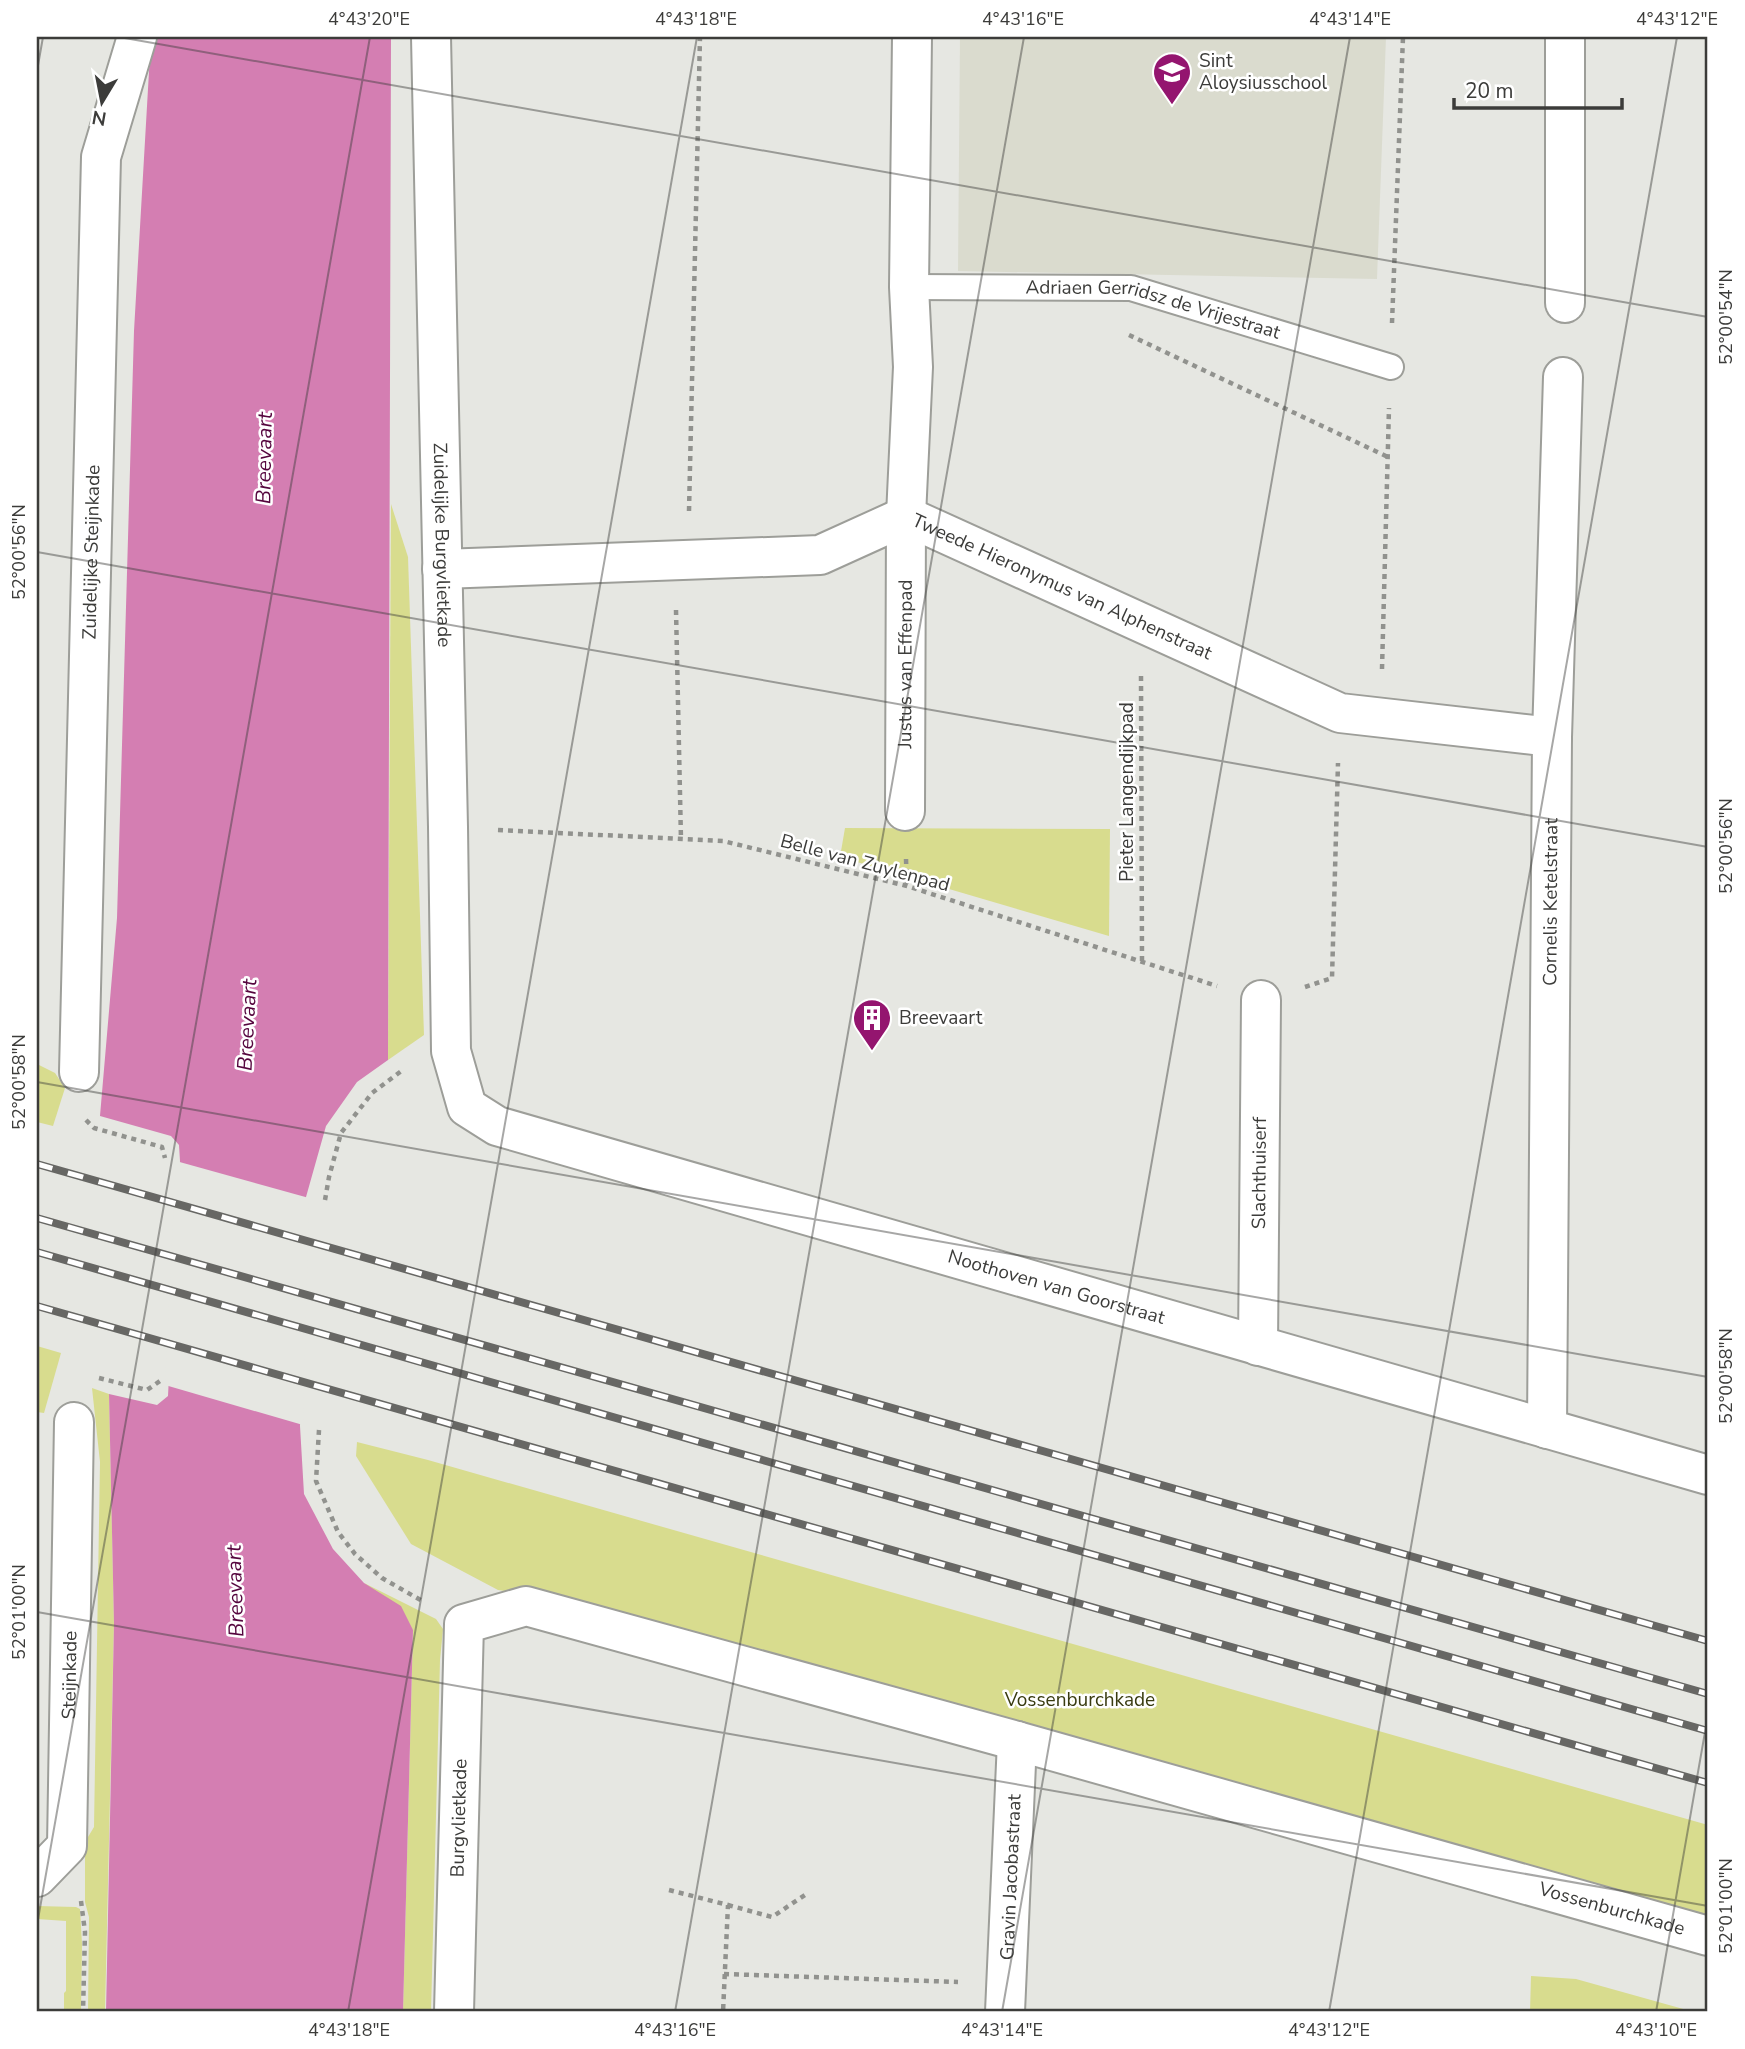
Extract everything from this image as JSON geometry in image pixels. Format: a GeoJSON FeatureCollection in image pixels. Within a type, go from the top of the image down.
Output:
{"type":"FeatureCollection","features":[{"type":"Feature","properties":{"kind":"street","name":"Zuidelijke Steijnkade"},"geometry":{"type":"LineString","coordinates":[[79,1072],[101,158],[137,37]]}},
{"type":"Feature","properties":{"kind":"street","name":"Zuidelijke Burgvlietkade"},"geometry":{"type":"LineString","coordinates":[[430,37],[451,1051]]}},
{"type":"Feature","properties":{"kind":"street"},"geometry":{"type":"LineString","coordinates":[[906,516],[913,368],[909,287],[912,37]]}},
{"type":"Feature","properties":{"kind":"street"},"geometry":{"type":"LineString","coordinates":[[1565,37],[1565,303]]}},
{"type":"Feature","properties":{"kind":"street","name":"Cornelis Ketelstraat"},"geometry":{"type":"LineString","coordinates":[[1547,1429],[1552,737],[1563,377]]}},
{"type":"Feature","properties":{"kind":"street","name":"Tweede Hieronymus van Alphenstraat"},"geometry":{"type":"LineString","coordinates":[[442,569],[820,555],[906,516],[1340,713],[1552,737]]}},
{"type":"Feature","properties":{"kind":"street","name":"Justus van Effenpad"},"geometry":{"type":"LineString","coordinates":[[905,811],[906,516]]}},
{"type":"Feature","properties":{"kind":"street","name":"Slachthuiserf"},"geometry":{"type":"LineString","coordinates":[[1258,1346],[1261,1000]]}},
{"type":"Feature","properties":{"kind":"street","name":"Noothoven van Goorstraat"},"geometry":{"type":"LineString","coordinates":[[451,1051],[467,1107],[497,1126],[1708,1475]]}},
{"type":"Feature","properties":{"kind":"street","name":"Steijnkade"},"geometry":{"type":"LineString","coordinates":[[67,1846],[74,1422]]}},
{"type":"Feature","properties":{"kind":"street","name":"Vossenburchkade"},"geometry":{"type":"LineString","coordinates":[[464,1624],[526,1606],[1708,1936]]}},
{"type":"Feature","properties":{"kind":"street","name":"Burgvlietkade"},"geometry":{"type":"LineString","coordinates":[[454,2012],[464,1624]]}},
{"type":"Feature","properties":{"kind":"street","name":"Gravin Jacobastraat"},"geometry":{"type":"LineString","coordinates":[[1004,1998],[1017,1741]]}},
{"type":"Feature","properties":{"kind":"street"},"geometry":{"type":"LineString","coordinates":[[37,1877],[67,1846]]}},
{"type":"Feature","properties":{"kind":"lane","name":"Adriaen Gerridsz de Vrijestraat"},"geometry":{"type":"LineString","coordinates":[[909,287],[1130,288],[1391,367]]}},
{"type":"Feature","properties":{"kind":"path"},"geometry":{"type":"LineString","coordinates":[[681,839],[675,611],[688,560],[700,37]]}},
{"type":"Feature","properties":{"kind":"path"},"geometry":{"type":"LineString","coordinates":[[1129,335],[1388,457]]}},
{"type":"Feature","properties":{"kind":"path","name":"Pieter Langendijkpad"},"geometry":{"type":"LineString","coordinates":[[1140,623],[1142,961]]}},
{"type":"Feature","properties":{"kind":"path"},"geometry":{"type":"LineString","coordinates":[[1261,1000],[1332,978],[1340,713]]}},
{"type":"Feature","properties":{"kind":"path","name":"Belle van Zuylenpad"},"geometry":{"type":"LineString","coordinates":[[448,827],[723,841],[907,886],[1261,1000]]}},
{"type":"Feature","properties":{"kind":"path"},"geometry":{"type":"LineString","coordinates":[[325,1200],[341,1133],[372,1093],[406,1068],[451,1051]]}},
{"type":"Feature","properties":{"kind":"path"},"geometry":{"type":"LineString","coordinates":[[94,1128],[162,1147],[165,1158]]}},
{"type":"Feature","properties":{"kind":"path"},"geometry":{"type":"LineString","coordinates":[[107,1380],[146,1390],[160,1381]]}},
{"type":"Feature","properties":{"kind":"path"},"geometry":{"type":"LineString","coordinates":[[319,1430],[316,1481],[338,1532],[355,1555],[382,1578],[464,1624]]}},
{"type":"Feature","properties":{"kind":"path"},"geometry":{"type":"LineString","coordinates":[[67,1846],[82,1905],[85,1932],[83,2012]]}},
{"type":"Feature","properties":{"kind":"path"},"geometry":{"type":"LineString","coordinates":[[669,1890],[772,1917],[807,1893]]}},
{"type":"Feature","properties":{"kind":"path"},"geometry":{"type":"LineString","coordinates":[[723,2012],[728,1905]]}},
{"type":"Feature","properties":{"kind":"path"},"geometry":{"type":"LineString","coordinates":[[724,1974],[1004,1998]]}},
{"type":"Feature","properties":{"kind":"shaded area","name":"Sint Aloysiusschool"},"geometry":{"type":"Polygon","coordinates":[[[960,37],[1386,37],[1377,279],[958,271],[960,37]]]}},
{"type":"Feature","properties":{"kind":"green space"},"geometry":{"type":"Polygon","coordinates":[[[391,504],[408,557],[424,1035],[388,1060],[391,504]]]}},
{"type":"Feature","properties":{"kind":"green space"},"geometry":{"type":"Polygon","coordinates":[[[845,828],[1110,829],[1109,936],[840,857],[845,828]]]}},
{"type":"Feature","properties":{"kind":"green space"},"geometry":{"type":"Polygon","coordinates":[[[37,1064],[55,1073],[65,1088],[53,1126],[37,1122],[37,1064]]]}},
{"type":"Feature","properties":{"kind":"green space"},"geometry":{"type":"Polygon","coordinates":[[[37,1346],[61,1353],[44,1413],[37,1412],[37,1346]]]}},
{"type":"Feature","properties":{"kind":"green space"},"geometry":{"type":"Polygon","coordinates":[[[92,1388],[109,1394],[114,1624],[105,2012],[88,2012],[89,1917],[85,1902],[85,1842],[94,1827],[100,1462],[92,1388]]]}},
{"type":"Feature","properties":{"kind":"green space"},"geometry":{"type":"Polygon","coordinates":[[[357,1442],[1708,1825],[1708,1921],[553,1598],[498,1590],[411,1544],[356,1456],[357,1442]]]}},
{"type":"Feature","properties":{"kind":"green space"},"geometry":{"type":"Polygon","coordinates":[[[364,1583],[436,1619],[443,1629],[431,2012],[403,2012],[413,1630],[364,1583]]]}},
{"type":"Feature","properties":{"kind":"green space"},"geometry":{"type":"Polygon","coordinates":[[[37,1906],[80,1909],[81,2012],[64,2012],[66,1921],[37,1919],[37,1906]]]}},
{"type":"Feature","properties":{"kind":"green space"},"geometry":{"type":"Polygon","coordinates":[[[1531,1976],[1576,1979],[1694,2012],[1530,2012],[1531,1976]]]}},
{"type":"Feature","properties":{"kind":"water"},"geometry":{"type":"Polygon","coordinates":[[[151,37],[391,37],[388,1060],[357,1082],[326,1126],[306,1197],[300,1426],[304,1494],[333,1549],[364,1583],[401,1606],[413,1630],[403,2012],[106,2012],[114,1624],[109,1394],[157,1405],[168,1396],[180,1161],[179,1145],[171,1136],[100,1116],[117,918],[134,331],[151,37]]]}},
{"type":"Feature","properties":{"kind":"pier"},"geometry":{"type":"Polygon","coordinates":[[[176,1161],[309,1198],[303,1425],[165,1385],[176,1161]]]}},
{"type":"Feature","properties":{"kind":"railway"},"geometry":{"type":"LineString","coordinates":[[37,1164],[1708,1641]]}},
{"type":"Feature","properties":{"kind":"railway"},"geometry":{"type":"LineString","coordinates":[[37,1218],[1708,1694]]}},
{"type":"Feature","properties":{"kind":"railway"},"geometry":{"type":"LineString","coordinates":[[37,1252],[1708,1731]]}},
{"type":"Feature","properties":{"kind":"railway"},"geometry":{"type":"LineString","coordinates":[[37,1306],[1708,1783]]}},
{"type":"Feature","properties":{"kind":"place","name":"Sint Aloysiusschool"},"geometry":{"type":"Point","coordinates":[1172,106]}},
{"type":"Feature","properties":{"kind":"place","name":"Breevaart"},"geometry":{"type":"Point","coordinates":[872,1052]}}]}
